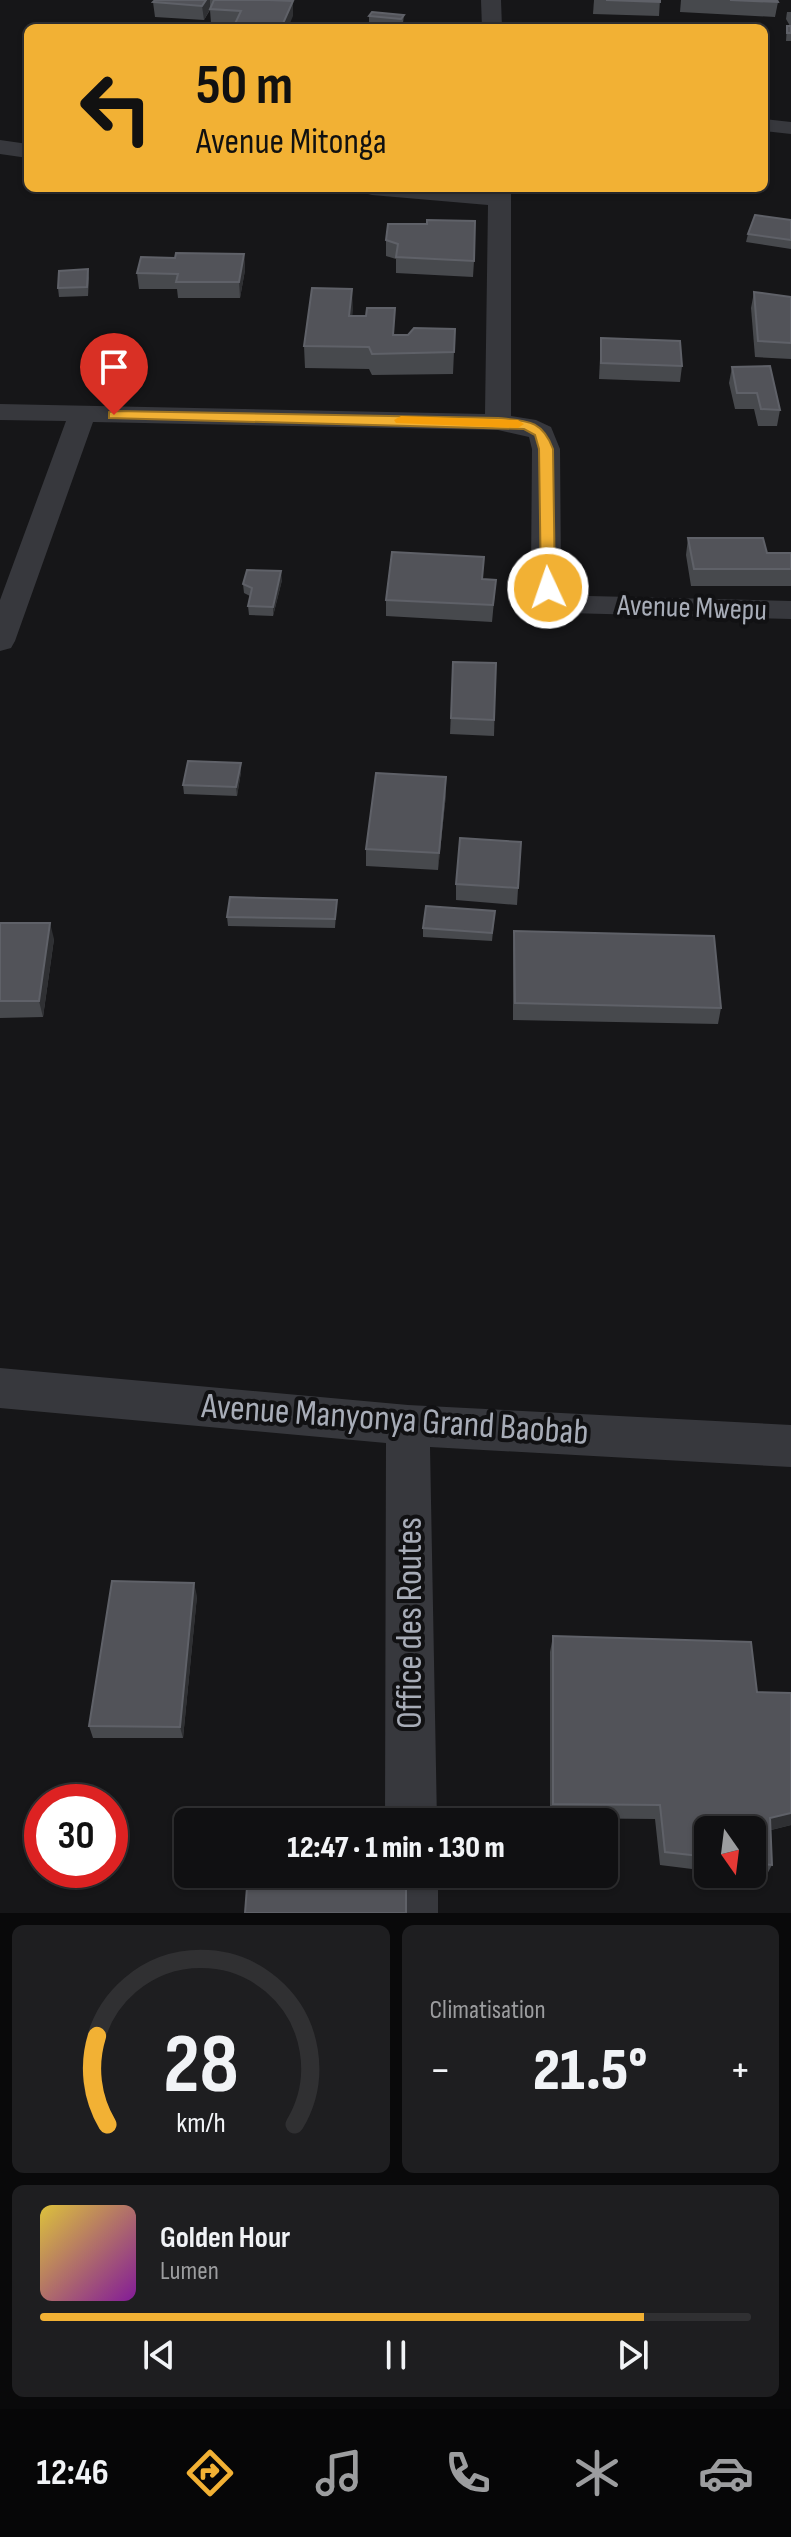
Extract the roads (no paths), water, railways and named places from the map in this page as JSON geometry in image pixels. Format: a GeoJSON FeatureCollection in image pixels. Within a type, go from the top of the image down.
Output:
{"type":"FeatureCollection","features":[{"type":"Feature","properties":{"kind":"street"},"geometry":{"type":"LineString","coordinates":[[491,0],[492,24]]}},
{"type":"Feature","properties":{"kind":"street"},"geometry":{"type":"LineString","coordinates":[[768,125],[791,128]]}},
{"type":"Feature","properties":{"kind":"street"},"geometry":{"type":"LineString","coordinates":[[0,147],[24,150]]}},
{"type":"Feature","properties":{"kind":"street"},"geometry":{"type":"LineString","coordinates":[[0,412],[498,422],[500,194],[457,192]]}},
{"type":"Feature","properties":{"kind":"street"},"geometry":{"type":"LineString","coordinates":[[0,641],[82,414]]}},
{"type":"Feature","properties":{"kind":"street","name":"Avenue Mwepu"},"geometry":{"type":"LineString","coordinates":[[498,422],[535,429],[544,439],[546,573],[553,597],[568,604],[791,610]]}},
{"type":"Feature","properties":{"kind":"street","name":"Avenue Manyonya Grand Baobab"},"geometry":{"type":"LineString","coordinates":[[0,1388],[408,1425],[791,1446]]}},
{"type":"Feature","properties":{"kind":"street","name":"Office des Routes"},"geometry":{"type":"LineString","coordinates":[[408,1425],[411,1808]]}},
{"type":"Feature","properties":{"kind":"street"},"geometry":{"type":"LineString","coordinates":[[412,1888],[412,1913]]}}]}
